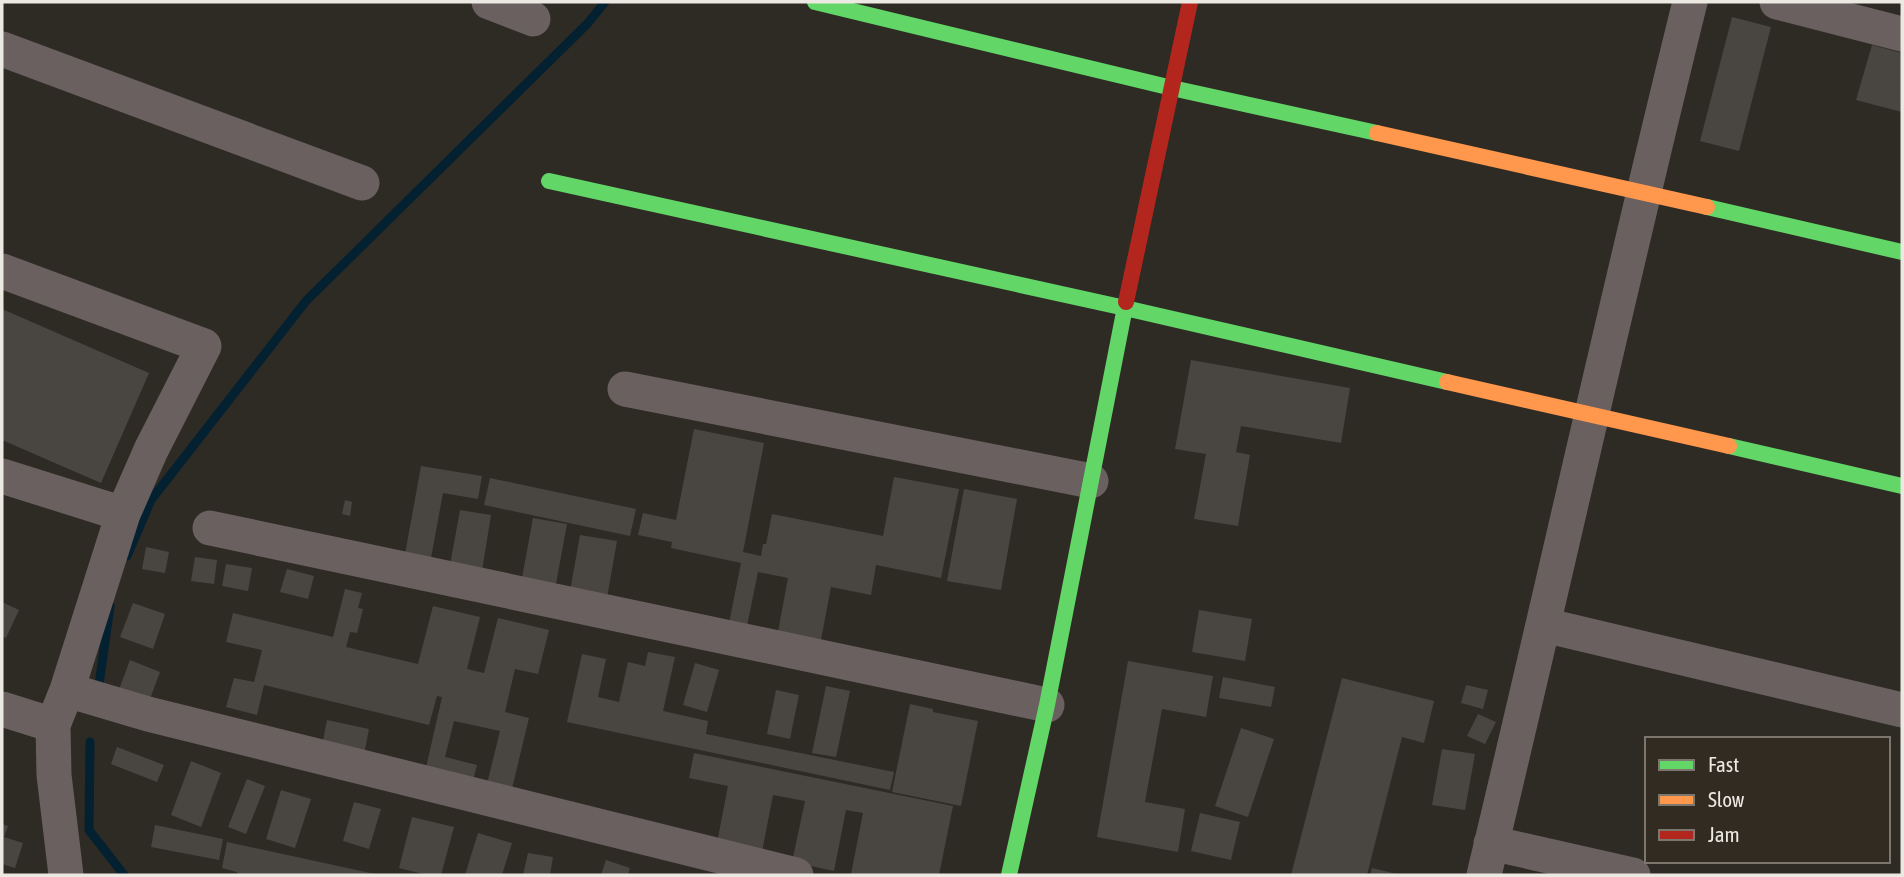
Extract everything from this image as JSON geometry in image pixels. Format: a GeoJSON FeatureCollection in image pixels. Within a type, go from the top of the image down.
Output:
{"type":"FeatureCollection","features":[{"type":"Feature","properties":{"kind":"street"},"geometry":{"type":"LineString","coordinates":[[489,2],[533,19]]}},
{"type":"Feature","properties":{"kind":"street"},"geometry":{"type":"LineString","coordinates":[[815,2],[1172,88],[1902,252]]}},
{"type":"Feature","properties":{"kind":"street"},"geometry":{"type":"LineString","coordinates":[[1009,875],[1190,2]]}},
{"type":"Feature","properties":{"kind":"street"},"geometry":{"type":"LineString","coordinates":[[1633,875],[1487,859],[1690,2]]}},
{"type":"Feature","properties":{"kind":"street"},"geometry":{"type":"LineString","coordinates":[[1777,2],[1902,34]]}},
{"type":"Feature","properties":{"kind":"street"},"geometry":{"type":"LineString","coordinates":[[2,49],[362,183]]}},
{"type":"Feature","properties":{"kind":"street"},"geometry":{"type":"LineString","coordinates":[[549,181],[1125,308],[1902,486]]}},
{"type":"Feature","properties":{"kind":"street"},"geometry":{"type":"LineString","coordinates":[[2,271],[204,346],[151,450],[123,514],[67,690],[53,725],[54,775],[66,875]]}},
{"type":"Feature","properties":{"kind":"street"},"geometry":{"type":"LineString","coordinates":[[625,389],[1091,481]]}},
{"type":"Feature","properties":{"kind":"street"},"geometry":{"type":"LineString","coordinates":[[2,476],[123,514]]}},
{"type":"Feature","properties":{"kind":"street"},"geometry":{"type":"LineString","coordinates":[[210,528],[1046,705]]}},
{"type":"Feature","properties":{"kind":"street"},"geometry":{"type":"LineString","coordinates":[[1544,625],[1902,710]]}},
{"type":"Feature","properties":{"kind":"street"},"geometry":{"type":"LineString","coordinates":[[67,690],[148,714],[796,875]]}},
{"type":"Feature","properties":{"kind":"street"},"geometry":{"type":"LineString","coordinates":[[2,709],[53,725]]}},
{"type":"Feature","properties":{"kind":"building"},"geometry":{"type":"Polygon","coordinates":[[[1732,17],[1771,27],[1739,151],[1700,141],[1732,17]]]}},
{"type":"Feature","properties":{"kind":"building"},"geometry":{"type":"Polygon","coordinates":[[[1872,45],[1902,53],[1902,112],[1856,100],[1872,45]]]}},
{"type":"Feature","properties":{"kind":"building"},"geometry":{"type":"Polygon","coordinates":[[[2,309],[149,373],[101,483],[2,440],[2,309]]]}},
{"type":"Feature","properties":{"kind":"building"},"geometry":{"type":"Polygon","coordinates":[[[1191,360],[1350,388],[1341,443],[1241,426],[1236,452],[1250,455],[1238,526],[1194,519],[1206,454],[1175,449],[1191,360]]]}},
{"type":"Feature","properties":{"kind":"building"},"geometry":{"type":"Polygon","coordinates":[[[694,429],[764,443],[743,552],[761,556],[772,514],[883,536],[894,477],[959,489],[941,578],[876,565],[871,595],[831,587],[820,645],[777,637],[788,578],[758,572],[747,626],[729,623],[741,563],[671,548],[672,542],[638,535],[643,513],[676,520],[694,429]]]}},
{"type":"Feature","properties":{"kind":"building"},"geometry":{"type":"Polygon","coordinates":[[[421,466],[482,476],[478,499],[443,493],[431,558],[405,554],[421,466]]]}},
{"type":"Feature","properties":{"kind":"building"},"geometry":{"type":"Polygon","coordinates":[[[490,478],[636,509],[630,536],[484,505],[490,478]]]}},
{"type":"Feature","properties":{"kind":"building"},"geometry":{"type":"Polygon","coordinates":[[[964,489],[1017,499],[1001,590],[947,581],[964,489]]]}},
{"type":"Feature","properties":{"kind":"building"},"geometry":{"type":"Polygon","coordinates":[[[345,500],[352,502],[350,516],[342,514],[345,500]]]}},
{"type":"Feature","properties":{"kind":"building"},"geometry":{"type":"Polygon","coordinates":[[[460,510],[491,515],[482,571],[450,565],[460,510]]]}},
{"type":"Feature","properties":{"kind":"building"},"geometry":{"type":"Polygon","coordinates":[[[533,518],[567,524],[556,584],[522,578],[533,518]]]}},
{"type":"Feature","properties":{"kind":"building"},"geometry":{"type":"Polygon","coordinates":[[[580,535],[617,541],[607,598],[570,591],[580,535]]]}},
{"type":"Feature","properties":{"kind":"building"},"geometry":{"type":"Polygon","coordinates":[[[146,547],[169,552],[165,573],[142,569],[146,547]]]}},
{"type":"Feature","properties":{"kind":"building"},"geometry":{"type":"Polygon","coordinates":[[[195,557],[217,560],[214,584],[191,581],[195,557]]]}},
{"type":"Feature","properties":{"kind":"building"},"geometry":{"type":"Polygon","coordinates":[[[226,564],[252,568],[248,591],[222,586],[226,564]]]}},
{"type":"Feature","properties":{"kind":"building"},"geometry":{"type":"Polygon","coordinates":[[[287,569],[314,576],[308,599],[280,592],[287,569]]]}},
{"type":"Feature","properties":{"kind":"building"},"geometry":{"type":"Polygon","coordinates":[[[345,589],[362,593],[358,608],[363,609],[357,633],[350,632],[346,647],[418,664],[433,606],[480,617],[467,669],[484,673],[498,618],[549,630],[538,674],[515,669],[505,712],[529,718],[510,797],[485,792],[500,731],[454,721],[445,757],[477,765],[470,792],[423,781],[442,697],[437,696],[429,725],[264,685],[257,715],[226,707],[234,678],[254,682],[262,650],[226,642],[233,613],[333,637],[345,589]]]}},
{"type":"Feature","properties":{"kind":"building"},"geometry":{"type":"Polygon","coordinates":[[[2,602],[19,610],[6,638],[2,636],[2,602]]]}},
{"type":"Feature","properties":{"kind":"building"},"geometry":{"type":"Polygon","coordinates":[[[133,603],[165,614],[153,649],[120,637],[133,603]]]}},
{"type":"Feature","properties":{"kind":"building"},"geometry":{"type":"Polygon","coordinates":[[[1199,610],[1252,619],[1245,661],[1192,652],[1199,610]]]}},
{"type":"Feature","properties":{"kind":"building"},"geometry":{"type":"Polygon","coordinates":[[[648,652],[675,657],[663,711],[708,721],[706,734],[894,772],[890,790],[567,722],[582,654],[606,659],[598,697],[619,702],[628,662],[645,666],[648,652]]]}},
{"type":"Feature","properties":{"kind":"building"},"geometry":{"type":"Polygon","coordinates":[[[130,660],[160,672],[147,707],[117,695],[130,660]]]}},
{"type":"Feature","properties":{"kind":"building"},"geometry":{"type":"Polygon","coordinates":[[[1128,661],[1213,676],[1206,717],[1162,709],[1145,802],[1185,809],[1178,852],[1097,837],[1128,661]]]}},
{"type":"Feature","properties":{"kind":"building"},"geometry":{"type":"Polygon","coordinates":[[[695,663],[719,670],[707,712],[683,705],[695,663]]]}},
{"type":"Feature","properties":{"kind":"building"},"geometry":{"type":"Polygon","coordinates":[[[1223,677],[1275,687],[1271,707],[1219,698],[1223,677]]]}},
{"type":"Feature","properties":{"kind":"building"},"geometry":{"type":"Polygon","coordinates":[[[1342,678],[1434,701],[1424,743],[1402,737],[1367,875],[1291,875],[1342,678]]]}},
{"type":"Feature","properties":{"kind":"building"},"geometry":{"type":"Polygon","coordinates":[[[1466,685],[1488,690],[1483,709],[1461,703],[1466,685]]]}},
{"type":"Feature","properties":{"kind":"building"},"geometry":{"type":"Polygon","coordinates":[[[826,686],[850,691],[836,757],[812,753],[826,686]]]}},
{"type":"Feature","properties":{"kind":"building"},"geometry":{"type":"Polygon","coordinates":[[[776,690],[799,695],[790,739],[767,734],[776,690]]]}},
{"type":"Feature","properties":{"kind":"building"},"geometry":{"type":"Polygon","coordinates":[[[910,704],[933,709],[933,712],[978,721],[961,806],[892,792],[910,704]]]}},
{"type":"Feature","properties":{"kind":"building"},"geometry":{"type":"Polygon","coordinates":[[[1478,714],[1496,722],[1485,744],[1467,736],[1478,714]]]}},
{"type":"Feature","properties":{"kind":"building"},"geometry":{"type":"Polygon","coordinates":[[[327,720],[369,729],[363,760],[321,751],[327,720]]]}},
{"type":"Feature","properties":{"kind":"building"},"geometry":{"type":"Polygon","coordinates":[[[1241,728],[1274,739],[1248,817],[1215,806],[1241,728]]]}},
{"type":"Feature","properties":{"kind":"building"},"geometry":{"type":"Polygon","coordinates":[[[117,747],[164,765],[157,782],[111,764],[117,747]]]}},
{"type":"Feature","properties":{"kind":"building"},"geometry":{"type":"Polygon","coordinates":[[[1442,749],[1475,754],[1465,810],[1432,805],[1442,749]]]}},
{"type":"Feature","properties":{"kind":"building"},"geometry":{"type":"Polygon","coordinates":[[[694,753],[953,806],[939,875],[851,874],[863,813],[846,810],[834,871],[792,862],[805,801],[773,795],[762,852],[717,843],[728,786],[689,778],[694,753]]]}},
{"type":"Feature","properties":{"kind":"building"},"geometry":{"type":"Polygon","coordinates":[[[191,761],[221,773],[201,827],[171,815],[191,761]]]}},
{"type":"Feature","properties":{"kind":"building"},"geometry":{"type":"Polygon","coordinates":[[[247,779],[265,786],[246,834],[228,827],[247,779]]]}},
{"type":"Feature","properties":{"kind":"building"},"geometry":{"type":"Polygon","coordinates":[[[281,790],[311,799],[295,848],[266,839],[281,790]]]}},
{"type":"Feature","properties":{"kind":"building"},"geometry":{"type":"Polygon","coordinates":[[[354,802],[381,809],[369,849],[343,841],[354,802]]]}},
{"type":"Feature","properties":{"kind":"building"},"geometry":{"type":"Polygon","coordinates":[[[1200,813],[1240,822],[1231,860],[1191,851],[1200,813]]]}},
{"type":"Feature","properties":{"kind":"building"},"geometry":{"type":"Polygon","coordinates":[[[412,817],[454,827],[441,875],[427,875],[399,868],[412,817]]]}},
{"type":"Feature","properties":{"kind":"building"},"geometry":{"type":"Polygon","coordinates":[[[2,824],[8,826],[4,837],[23,843],[15,868],[2,864],[2,824]]]}},
{"type":"Feature","properties":{"kind":"building"},"geometry":{"type":"Polygon","coordinates":[[[155,825],[223,839],[219,860],[151,847],[155,825]]]}},
{"type":"Feature","properties":{"kind":"building"},"geometry":{"type":"Polygon","coordinates":[[[478,833],[512,843],[502,875],[465,875],[478,833]]]}},
{"type":"Feature","properties":{"kind":"building"},"geometry":{"type":"Polygon","coordinates":[[[227,842],[375,875],[237,875],[237,872],[222,868],[227,842]]]}},
{"type":"Feature","properties":{"kind":"building"},"geometry":{"type":"Polygon","coordinates":[[[528,853],[553,857],[550,875],[523,875],[528,853]]]}},
{"type":"Feature","properties":{"kind":"building"},"geometry":{"type":"Polygon","coordinates":[[[606,860],[630,868],[628,875],[601,875],[606,860]]]}},
{"type":"Feature","properties":{"kind":"building"},"geometry":{"type":"Polygon","coordinates":[[[1372,868],[1397,874],[1397,875],[1370,875],[1372,868]]]}},
{"type":"Feature","properties":{"kind":"waterway"},"geometry":{"type":"LineString","coordinates":[[127,556],[151,500],[306,301],[588,23],[605,2]]}},
{"type":"Feature","properties":{"kind":"waterway"},"geometry":{"type":"LineString","coordinates":[[98,692],[110,606]]}},
{"type":"Feature","properties":{"kind":"waterway"},"geometry":{"type":"LineString","coordinates":[[90,742],[89,830],[124,875]]}},
{"type":"Feature","properties":{"kind":"traffic: fast"},"geometry":{"type":"LineString","coordinates":[[815,2],[1172,88],[1377,133]]}},
{"type":"Feature","properties":{"kind":"traffic: fast"},"geometry":{"type":"LineString","coordinates":[[549,181],[1447,382]]}},
{"type":"Feature","properties":{"kind":"traffic: fast"},"geometry":{"type":"LineString","coordinates":[[1707,207],[1902,252]]}},
{"type":"Feature","properties":{"kind":"traffic: fast"},"geometry":{"type":"LineString","coordinates":[[1009,875],[1047,705],[1126,302]]}},
{"type":"Feature","properties":{"kind":"traffic: fast"},"geometry":{"type":"LineString","coordinates":[[1729,446],[1902,486]]}},
{"type":"Feature","properties":{"kind":"traffic: slow"},"geometry":{"type":"LineString","coordinates":[[1377,133],[1707,207]]}},
{"type":"Feature","properties":{"kind":"traffic: slow"},"geometry":{"type":"LineString","coordinates":[[1447,382],[1729,446]]}},
{"type":"Feature","properties":{"kind":"traffic: jam"},"geometry":{"type":"LineString","coordinates":[[1126,302],[1190,2]]}}]}
